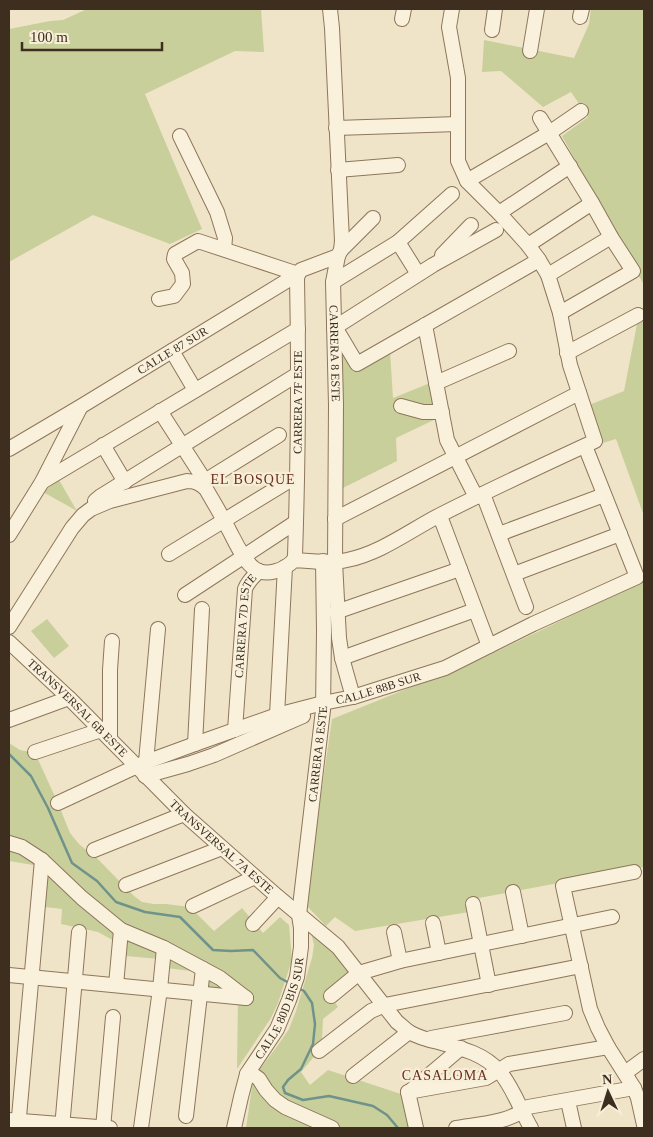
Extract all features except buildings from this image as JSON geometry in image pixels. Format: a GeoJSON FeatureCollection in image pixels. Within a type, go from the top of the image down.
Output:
{"type":"FeatureCollection","features":[{"type":"Feature","properties":{"kind":"street","name":"CARRERA 8 ESTE"},"geometry":{"type":"LineString","coordinates":[[299,915],[323,706],[329,562],[335,519],[336,405],[333,282],[342,241],[330,9]]}},
{"type":"Feature","properties":{"kind":"street"},"geometry":{"type":"LineString","coordinates":[[452,9],[449,27],[458,78],[458,161],[467,181],[500,213],[528,245],[548,275],[560,313],[567,353],[579,392],[590,444],[604,495],[620,534],[514,574]]}},
{"type":"Feature","properties":{"kind":"street"},"geometry":{"type":"LineString","coordinates":[[492,30],[495,9]]}},
{"type":"Feature","properties":{"kind":"street"},"geometry":{"type":"LineString","coordinates":[[530,52],[537,9]]}},
{"type":"Feature","properties":{"kind":"street"},"geometry":{"type":"LineString","coordinates":[[467,181],[549,133],[580,111]]}},
{"type":"Feature","properties":{"kind":"street"},"geometry":{"type":"LineString","coordinates":[[540,118],[633,271],[560,313]]}},
{"type":"Feature","properties":{"kind":"street"},"geometry":{"type":"LineString","coordinates":[[336,128],[458,124]]}},
{"type":"Feature","properties":{"kind":"street"},"geometry":{"type":"LineString","coordinates":[[180,136],[217,212],[225,238],[224,249]]}},
{"type":"Feature","properties":{"kind":"street"},"geometry":{"type":"LineString","coordinates":[[338,170],[398,165]]}},
{"type":"Feature","properties":{"kind":"street"},"geometry":{"type":"LineString","coordinates":[[500,213],[570,166]]}},
{"type":"Feature","properties":{"kind":"street"},"geometry":{"type":"LineString","coordinates":[[333,282],[398,242],[452,194]]}},
{"type":"Feature","properties":{"kind":"street"},"geometry":{"type":"LineString","coordinates":[[528,245],[592,203]]}},
{"type":"Feature","properties":{"kind":"street","name":"CALLE 87 SUR"},"geometry":{"type":"LineString","coordinates":[[9,449],[298,274],[301,270],[339,253],[373,218]]}},
{"type":"Feature","properties":{"kind":"street"},"geometry":{"type":"LineString","coordinates":[[433,265],[471,225]]}},
{"type":"Feature","properties":{"kind":"street"},"geometry":{"type":"LineString","coordinates":[[496,230],[418,274],[335,327],[357,364],[539,260]]}},
{"type":"Feature","properties":{"kind":"street"},"geometry":{"type":"LineString","coordinates":[[548,275],[611,237]]}},
{"type":"Feature","properties":{"kind":"street"},"geometry":{"type":"LineString","coordinates":[[158,299],[174,296],[183,284],[182,273],[174,259],[175,254],[198,241],[298,274]]}},
{"type":"Feature","properties":{"kind":"street"},"geometry":{"type":"LineString","coordinates":[[398,242],[418,274]]}},
{"type":"Feature","properties":{"kind":"street","name":"CARRERA 7F ESTE"},"geometry":{"type":"LineString","coordinates":[[277,715],[289,563],[295,556],[298,274]]}},
{"type":"Feature","properties":{"kind":"street"},"geometry":{"type":"LineString","coordinates":[[567,353],[638,315]]}},
{"type":"Feature","properties":{"kind":"street"},"geometry":{"type":"LineString","coordinates":[[426,325],[447,440],[455,457],[480,495],[499,534],[526,607]]}},
{"type":"Feature","properties":{"kind":"street"},"geometry":{"type":"LineString","coordinates":[[42,482],[298,329]]}},
{"type":"Feature","properties":{"kind":"street"},"geometry":{"type":"LineString","coordinates":[[172,351],[196,390]]}},
{"type":"Feature","properties":{"kind":"street"},"geometry":{"type":"LineString","coordinates":[[436,383],[509,351]]}},
{"type":"Feature","properties":{"kind":"street"},"geometry":{"type":"LineString","coordinates":[[91,509],[94,502],[101,496],[298,374]]}},
{"type":"Feature","properties":{"kind":"street"},"geometry":{"type":"LineString","coordinates":[[335,519],[579,392]]}},
{"type":"Feature","properties":{"kind":"street"},"geometry":{"type":"LineString","coordinates":[[401,406],[423,412],[442,412]]}},
{"type":"Feature","properties":{"kind":"street"},"geometry":{"type":"LineString","coordinates":[[9,535],[42,482],[80,407]]}},
{"type":"Feature","properties":{"kind":"street","name":"CARRERA 7D ESTE"},"geometry":{"type":"LineString","coordinates":[[160,411],[244,556],[252,567],[259,571],[250,579],[245,589],[235,730]]}},
{"type":"Feature","properties":{"kind":"street"},"geometry":{"type":"LineString","coordinates":[[9,627],[72,528],[91,509],[110,501],[187,481],[202,482],[279,436]]}},
{"type":"Feature","properties":{"kind":"street"},"geometry":{"type":"LineString","coordinates":[[259,571],[273,572],[289,563],[329,562],[360,557],[480,495],[590,444]]}},
{"type":"Feature","properties":{"kind":"street"},"geometry":{"type":"LineString","coordinates":[[103,445],[125,482]]}},
{"type":"Feature","properties":{"kind":"street"},"geometry":{"type":"LineString","coordinates":[[169,554],[297,476]]}},
{"type":"Feature","properties":{"kind":"street"},"geometry":{"type":"LineString","coordinates":[[499,534],[604,495]]}},
{"type":"Feature","properties":{"kind":"street"},"geometry":{"type":"LineString","coordinates":[[440,516],[489,646]]}},
{"type":"Feature","properties":{"kind":"street"},"geometry":{"type":"LineString","coordinates":[[185,595],[296,522]]}},
{"type":"Feature","properties":{"kind":"street","name":"CALLE 88B SUR"},"geometry":{"type":"LineString","coordinates":[[58,803],[195,744],[277,715],[323,706],[445,668],[533,624],[637,577],[620,534]]}},
{"type":"Feature","properties":{"kind":"street","name":"CARRERA 8 ESTE"},"geometry":{"type":"LineString","coordinates":[[329,562],[342,658],[353,697]]}},
{"type":"Feature","properties":{"kind":"street"},"geometry":{"type":"LineString","coordinates":[[336,612],[460,569]]}},
{"type":"Feature","properties":{"kind":"street"},"geometry":{"type":"LineString","coordinates":[[195,744],[202,609]]}},
{"type":"Feature","properties":{"kind":"street"},"geometry":{"type":"LineString","coordinates":[[342,658],[475,610]]}},
{"type":"Feature","properties":{"kind":"street"},"geometry":{"type":"LineString","coordinates":[[142,768],[158,629]]}},
{"type":"Feature","properties":{"kind":"street"},"geometry":{"type":"LineString","coordinates":[[35,752],[106,735],[112,641]]}},
{"type":"Feature","properties":{"kind":"street","name":"TRANSVERSAL 6B ESTE"},"geometry":{"type":"LineString","coordinates":[[9,642],[142,768]]}},
{"type":"Feature","properties":{"kind":"street"},"geometry":{"type":"LineString","coordinates":[[9,720],[69,698]]}},
{"type":"Feature","properties":{"kind":"street","name":"CALLE 88B SUR"},"geometry":{"type":"LineString","coordinates":[[142,768],[188,764],[214,756],[323,706]]}},
{"type":"Feature","properties":{"kind":"street","name":"TRANSVERSAL 7A ESTE"},"geometry":{"type":"LineString","coordinates":[[142,768],[184,814],[299,915],[329,938],[360,972],[397,1022],[409,1032]]}},
{"type":"Feature","properties":{"kind":"street"},"geometry":{"type":"LineString","coordinates":[[94,850],[184,814]]}},
{"type":"Feature","properties":{"kind":"street"},"geometry":{"type":"LineString","coordinates":[[9,843],[22,847],[42,860],[82,898],[121,930],[164,948],[220,978],[246,998],[9,975]]}},
{"type":"Feature","properties":{"kind":"street"},"geometry":{"type":"LineString","coordinates":[[126,885],[222,848]]}},
{"type":"Feature","properties":{"kind":"street"},"geometry":{"type":"LineString","coordinates":[[42,860],[32,977],[15,1123],[111,1128]]}},
{"type":"Feature","properties":{"kind":"street"},"geometry":{"type":"LineString","coordinates":[[634,872],[563,886],[590,1008],[608,1047],[634,1088],[644,1125]]}},
{"type":"Feature","properties":{"kind":"street"},"geometry":{"type":"LineString","coordinates":[[193,906],[255,877]]}},
{"type":"Feature","properties":{"kind":"street"},"geometry":{"type":"LineString","coordinates":[[513,892],[522,936]]}},
{"type":"Feature","properties":{"kind":"street"},"geometry":{"type":"LineString","coordinates":[[253,924],[278,897]]}},
{"type":"Feature","properties":{"kind":"street"},"geometry":{"type":"LineString","coordinates":[[473,904],[489,985]]}},
{"type":"Feature","properties":{"kind":"street","name":"CALLE 80D BIS SUR"},"geometry":{"type":"LineString","coordinates":[[234,1128],[240,1097],[248,1074],[277,1028],[289,1000],[296,977],[301,947],[299,915]]}},
{"type":"Feature","properties":{"kind":"street"},"geometry":{"type":"LineString","coordinates":[[331,996],[360,972],[400,961],[612,917]]}},
{"type":"Feature","properties":{"kind":"street"},"geometry":{"type":"LineString","coordinates":[[433,924],[439,953]]}},
{"type":"Feature","properties":{"kind":"street"},"geometry":{"type":"LineString","coordinates":[[116,985],[121,930]]}},
{"type":"Feature","properties":{"kind":"street"},"geometry":{"type":"LineString","coordinates":[[62,1126],[79,932]]}},
{"type":"Feature","properties":{"kind":"street"},"geometry":{"type":"LineString","coordinates":[[394,932],[400,961]]}},
{"type":"Feature","properties":{"kind":"street"},"geometry":{"type":"LineString","coordinates":[[141,1128],[164,948]]}},
{"type":"Feature","properties":{"kind":"street"},"geometry":{"type":"LineString","coordinates":[[319,1051],[372,1011],[385,1005],[581,966]]}},
{"type":"Feature","properties":{"kind":"street"},"geometry":{"type":"LineString","coordinates":[[186,1116],[203,969]]}},
{"type":"Feature","properties":{"kind":"street"},"geometry":{"type":"LineString","coordinates":[[425,1039],[565,1013]]}},
{"type":"Feature","properties":{"kind":"street"},"geometry":{"type":"LineString","coordinates":[[103,1128],[113,1017]]}},
{"type":"Feature","properties":{"kind":"street"},"geometry":{"type":"LineString","coordinates":[[353,1076],[409,1032],[425,1039],[478,1054],[499,1071],[508,1083],[531,1128]]}},
{"type":"Feature","properties":{"kind":"street"},"geometry":{"type":"LineString","coordinates":[[408,1092],[486,1078],[509,1064],[608,1047]]}},
{"type":"Feature","properties":{"kind":"street"},"geometry":{"type":"LineString","coordinates":[[408,1092],[461,1048]]}},
{"type":"Feature","properties":{"kind":"street"},"geometry":{"type":"LineString","coordinates":[[625,1073],[644,1060]]}},
{"type":"Feature","properties":{"kind":"street"},"geometry":{"type":"LineString","coordinates":[[248,1074],[259,1079],[275,1100],[330,1128]]}},
{"type":"Feature","properties":{"kind":"street"},"geometry":{"type":"LineString","coordinates":[[456,1128],[480,1126],[510,1118],[528,1108],[634,1088]]}},
{"type":"Feature","properties":{"kind":"street"},"geometry":{"type":"LineString","coordinates":[[408,1092],[416,1128]]}},
{"type":"Feature","properties":{"kind":"street"},"geometry":{"type":"LineString","coordinates":[[568,1101],[574,1128]]}},
{"type":"Feature","properties":{"kind":"green space"},"geometry":{"type":"Polygon","coordinates":[[[87,9],[261,9],[264,52],[235,51],[145,94],[202,229],[170,244],[93,215],[9,262],[9,29],[63,20],[87,9]]]}},
{"type":"Feature","properties":{"kind":"green space"},"geometry":{"type":"Polygon","coordinates":[[[591,9],[644,9],[644,285],[562,136],[588,117],[571,92],[543,107],[501,71],[482,72],[484,40],[574,58],[589,24],[591,9]]]}},
{"type":"Feature","properties":{"kind":"green space"},"geometry":{"type":"Polygon","coordinates":[[[644,320],[644,516],[616,439],[603,443],[589,405],[624,391],[637,324],[644,320]]]}},
{"type":"Feature","properties":{"kind":"green space"},"geometry":{"type":"Polygon","coordinates":[[[339,345],[355,369],[390,351],[393,398],[430,383],[436,419],[396,438],[397,461],[339,490],[339,345]]]}},
{"type":"Feature","properties":{"kind":"green space"},"geometry":{"type":"Polygon","coordinates":[[[59,480],[77,511],[43,492],[59,480]]]}},
{"type":"Feature","properties":{"kind":"green space"},"geometry":{"type":"Polygon","coordinates":[[[644,581],[644,867],[468,900],[469,912],[355,931],[335,917],[326,926],[305,904],[332,719],[481,659],[644,581]]]}},
{"type":"Feature","properties":{"kind":"green space"},"geometry":{"type":"Polygon","coordinates":[[[47,619],[69,646],[54,658],[31,631],[47,619]]]}},
{"type":"Feature","properties":{"kind":"green space"},"geometry":{"type":"Polygon","coordinates":[[[9,743],[20,750],[35,753],[70,833],[79,844],[91,852],[142,902],[190,907],[214,931],[242,908],[263,933],[280,917],[289,925],[292,960],[278,1003],[271,1018],[237,1069],[238,995],[197,990],[198,972],[159,967],[159,959],[115,955],[116,942],[98,932],[61,924],[62,909],[36,906],[39,866],[9,861],[9,743]]]}},
{"type":"Feature","properties":{"kind":"green space"},"geometry":{"type":"Polygon","coordinates":[[[311,933],[333,952],[353,977],[331,996],[338,1007],[323,1019],[322,1040],[319,1051],[301,1072],[310,1085],[328,1070],[404,1095],[413,1128],[246,1128],[252,1087],[257,1073],[289,1029],[296,1011],[312,958],[314,945],[311,933]]]}},
{"type":"Feature","properties":{"kind":"waterway"},"geometry":{"type":"LineString","coordinates":[[9,754],[31,776],[48,808],[72,863],[97,881],[116,902],[145,912],[180,917],[213,950],[253,950],[280,978],[291,984]]}},
{"type":"Feature","properties":{"kind":"waterway"},"geometry":{"type":"LineString","coordinates":[[298,988],[304,991],[312,1003],[315,1024],[313,1044],[301,1069],[283,1087],[285,1093],[303,1100],[329,1096],[373,1106],[387,1115],[398,1128]]}},
{"type":"Feature","properties":{"kind":"district","name":"EL BOSQUE"},"geometry":{"type":"Point","coordinates":[253,479]}},
{"type":"Feature","properties":{"kind":"district","name":"CASALOMA"},"geometry":{"type":"Point","coordinates":[445,1075]}}]}
